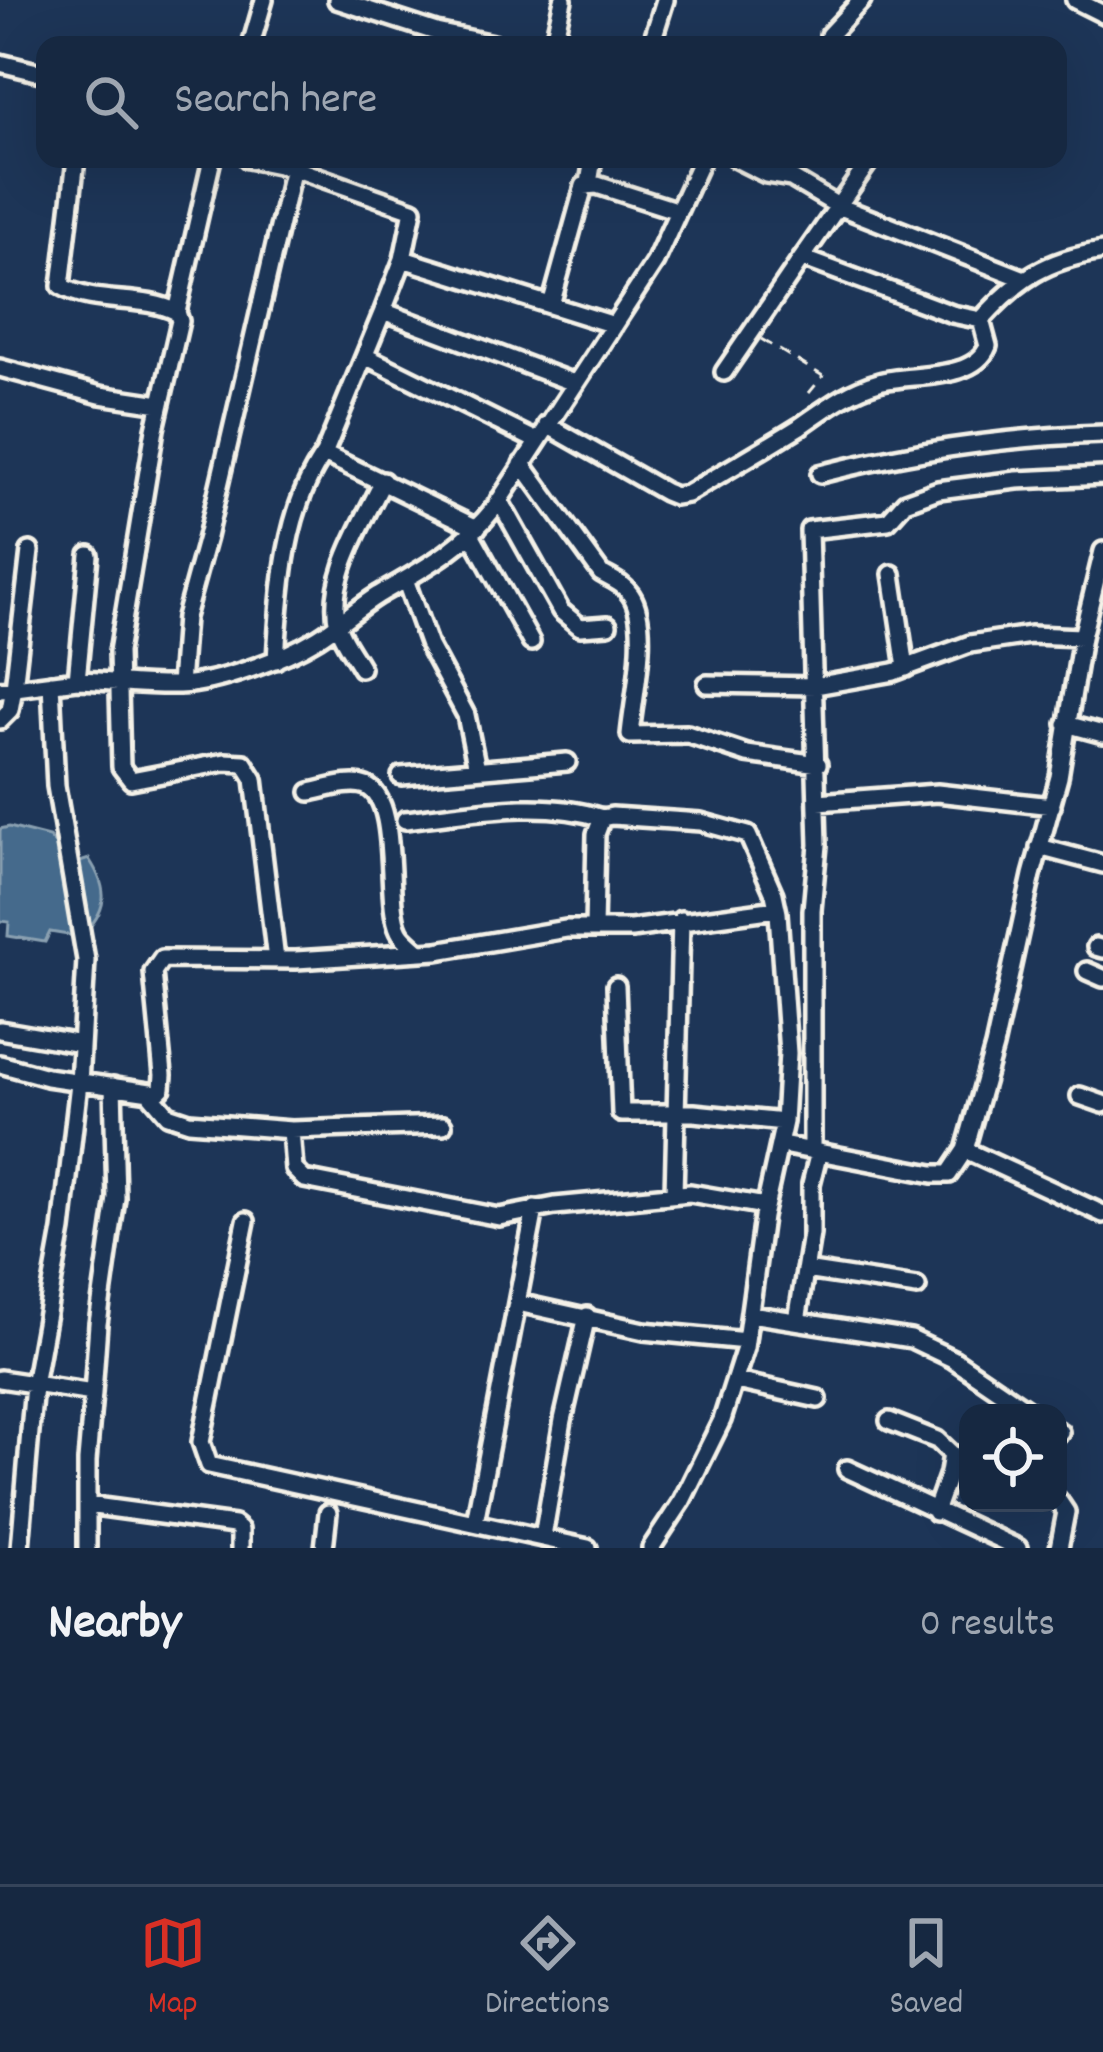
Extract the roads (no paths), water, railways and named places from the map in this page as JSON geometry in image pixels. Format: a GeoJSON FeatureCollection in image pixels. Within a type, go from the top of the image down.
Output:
{"type":"FeatureCollection","features":[{"type":"Feature","properties":{"kind":"street"},"geometry":{"type":"LineString","coordinates":[[254,36],[264,0]]}},
{"type":"Feature","properties":{"kind":"street"},"geometry":{"type":"LineString","coordinates":[[337,0],[455,36]]}},
{"type":"Feature","properties":{"kind":"street"},"geometry":{"type":"LineString","coordinates":[[555,36],[563,0]]}},
{"type":"Feature","properties":{"kind":"street"},"geometry":{"type":"LineString","coordinates":[[654,36],[665,0]]}},
{"type":"Feature","properties":{"kind":"street"},"geometry":{"type":"LineString","coordinates":[[829,35],[862,0]]}},
{"type":"Feature","properties":{"kind":"street"},"geometry":{"type":"LineString","coordinates":[[1076,0],[1103,14]]}},
{"type":"Feature","properties":{"kind":"street"},"geometry":{"type":"LineString","coordinates":[[0,63],[36,72]]}},
{"type":"Feature","properties":{"kind":"street"},"geometry":{"type":"LineString","coordinates":[[75,168],[61,286],[177,312]]}},
{"type":"Feature","properties":{"kind":"street"},"geometry":{"type":"LineString","coordinates":[[210,168],[177,312],[179,330],[160,404],[127,592],[116,681],[121,767],[126,778],[236,760],[250,771],[276,960]]}},
{"type":"Feature","properties":{"kind":"street"},"geometry":{"type":"LineString","coordinates":[[180,685],[185,617],[293,168]]}},
{"type":"Feature","properties":{"kind":"street"},"geometry":{"type":"LineString","coordinates":[[276,660],[278,618],[297,506],[324,454],[383,311],[403,259],[412,210],[304,168]]}},
{"type":"Feature","properties":{"kind":"street"},"geometry":{"type":"LineString","coordinates":[[551,305],[580,191],[589,183],[592,168]]}},
{"type":"Feature","properties":{"kind":"street"},"geometry":{"type":"LineString","coordinates":[[7,689],[77,680],[180,685],[276,660],[406,582],[474,531],[655,262],[698,168]]}},
{"type":"Feature","properties":{"kind":"street"},"geometry":{"type":"LineString","coordinates":[[778,168],[838,206],[1022,278]]}},
{"type":"Feature","properties":{"kind":"street"},"geometry":{"type":"LineString","coordinates":[[724,372],[865,168]]}},
{"type":"Feature","properties":{"kind":"street"},"geometry":{"type":"LineString","coordinates":[[589,183],[678,211]]}},
{"type":"Feature","properties":{"kind":"street"},"geometry":{"type":"LineString","coordinates":[[981,320],[1037,269],[1103,251]]}},
{"type":"Feature","properties":{"kind":"street"},"geometry":{"type":"LineString","coordinates":[[802,258],[952,314],[981,320]]}},
{"type":"Feature","properties":{"kind":"street"},"geometry":{"type":"LineString","coordinates":[[403,259],[614,325]]}},
{"type":"Feature","properties":{"kind":"street"},"geometry":{"type":"LineString","coordinates":[[383,311],[574,383]]}},
{"type":"Feature","properties":{"kind":"street"},"geometry":{"type":"LineString","coordinates":[[547,425],[665,492],[687,494],[854,391],[886,380],[956,370],[980,360],[988,346],[981,320]]}},
{"type":"Feature","properties":{"kind":"street"},"geometry":{"type":"LineString","coordinates":[[365,356],[537,441]]}},
{"type":"Feature","properties":{"kind":"street"},"geometry":{"type":"LineString","coordinates":[[0,368],[100,395],[160,404]]}},
{"type":"Feature","properties":{"kind":"street"},"geometry":{"type":"LineString","coordinates":[[820,474],[973,442],[1103,434]]}},
{"type":"Feature","properties":{"kind":"street"},"geometry":{"type":"LineString","coordinates":[[324,454],[474,531],[531,643]]}},
{"type":"Feature","properties":{"kind":"street"},"geometry":{"type":"LineString","coordinates":[[522,464],[601,573],[623,585],[635,601],[641,631],[630,736],[687,734],[747,754],[818,764]]}},
{"type":"Feature","properties":{"kind":"street"},"geometry":{"type":"LineString","coordinates":[[796,1321],[811,1234],[816,1152],[812,934],[818,764],[809,530],[888,521],[905,502],[962,485],[1103,476]]}},
{"type":"Feature","properties":{"kind":"street"},"geometry":{"type":"LineString","coordinates":[[361,668],[338,626],[339,593],[346,562],[383,481]]}},
{"type":"Feature","properties":{"kind":"street"},"geometry":{"type":"LineString","coordinates":[[499,500],[560,611],[580,627],[608,625]]}},
{"type":"Feature","properties":{"kind":"street"},"geometry":{"type":"LineString","coordinates":[[0,720],[10,710],[7,689],[29,550]]}},
{"type":"Feature","properties":{"kind":"street"},"geometry":{"type":"LineString","coordinates":[[782,1145],[949,1174],[965,1150],[1052,806],[1082,637],[1096,608],[1103,551]]}},
{"type":"Feature","properties":{"kind":"street"},"geometry":{"type":"LineString","coordinates":[[77,680],[89,555]]}},
{"type":"Feature","properties":{"kind":"street"},"geometry":{"type":"LineString","coordinates":[[892,574],[906,668]]}},
{"type":"Feature","properties":{"kind":"street"},"geometry":{"type":"LineString","coordinates":[[406,582],[429,646],[466,715],[477,769]]}},
{"type":"Feature","properties":{"kind":"street"},"geometry":{"type":"LineString","coordinates":[[707,684],[815,686],[906,668],[970,644],[1030,635],[1082,637]]}},
{"type":"Feature","properties":{"kind":"street"},"geometry":{"type":"LineString","coordinates":[[20,1548],[34,1384],[60,1250],[81,1044],[84,941],[56,786],[51,683]]}},
{"type":"Feature","properties":{"kind":"street"},"geometry":{"type":"LineString","coordinates":[[1066,724],[1103,734]]}},
{"type":"Feature","properties":{"kind":"street"},"geometry":{"type":"LineString","coordinates":[[401,776],[567,762]]}},
{"type":"Feature","properties":{"kind":"street"},"geometry":{"type":"LineString","coordinates":[[310,792],[360,784],[378,797],[391,858],[398,931],[419,952]]}},
{"type":"Feature","properties":{"kind":"street"},"geometry":{"type":"LineString","coordinates":[[818,802],[937,793],[1052,806]]}},
{"type":"Feature","properties":{"kind":"street"},"geometry":{"type":"LineString","coordinates":[[406,820],[568,809],[602,818],[687,820],[748,835],[775,894],[788,1052],[784,1122],[765,1206],[746,1341],[736,1381],[692,1483],[651,1548]]}},
{"type":"Feature","properties":{"kind":"street"},"geometry":{"type":"LineString","coordinates":[[594,929],[596,833],[602,818]]}},
{"type":"Feature","properties":{"kind":"street"},"geometry":{"type":"LineString","coordinates":[[1039,847],[1103,864]]}},
{"type":"Feature","properties":{"kind":"street"},"geometry":{"type":"LineString","coordinates":[[150,1094],[163,1088],[155,964],[173,958],[276,960],[459,949],[566,929],[631,929],[777,909]]}},
{"type":"Feature","properties":{"kind":"street"},"geometry":{"type":"LineString","coordinates":[[674,1194],[681,920]]}},
{"type":"Feature","properties":{"kind":"street"},"geometry":{"type":"LineString","coordinates":[[616,986],[622,1113],[673,1112],[784,1122]]}},
{"type":"Feature","properties":{"kind":"street"},"geometry":{"type":"LineString","coordinates":[[0,1030],[81,1044]]}},
{"type":"Feature","properties":{"kind":"street"},"geometry":{"type":"LineString","coordinates":[[0,1064],[150,1094],[177,1120],[291,1130],[443,1125]]}},
{"type":"Feature","properties":{"kind":"street"},"geometry":{"type":"LineString","coordinates":[[87,1548],[98,1324],[116,1198],[113,1086]]}},
{"type":"Feature","properties":{"kind":"street"},"geometry":{"type":"LineString","coordinates":[[1080,1096],[1103,1104]]}},
{"type":"Feature","properties":{"kind":"street"},"geometry":{"type":"LineString","coordinates":[[291,1130],[294,1169],[304,1179],[488,1216],[674,1194],[717,1195],[765,1206]]}},
{"type":"Feature","properties":{"kind":"street"},"geometry":{"type":"LineString","coordinates":[[965,1150],[1103,1214]]}},
{"type":"Feature","properties":{"kind":"street"},"geometry":{"type":"LineString","coordinates":[[471,1521],[535,1210]]}},
{"type":"Feature","properties":{"kind":"street"},"geometry":{"type":"LineString","coordinates":[[246,1221],[200,1442],[208,1465],[588,1548]]}},
{"type":"Feature","properties":{"kind":"street"},"geometry":{"type":"LineString","coordinates":[[805,1270],[917,1287]]}},
{"type":"Feature","properties":{"kind":"street"},"geometry":{"type":"LineString","coordinates":[[518,1304],[644,1331],[746,1341]]}},
{"type":"Feature","properties":{"kind":"street"},"geometry":{"type":"LineString","coordinates":[[750,1314],[910,1340],[953,1360],[1019,1404]]}},
{"type":"Feature","properties":{"kind":"street"},"geometry":{"type":"LineString","coordinates":[[543,1537],[587,1316]]}},
{"type":"Feature","properties":{"kind":"street"},"geometry":{"type":"LineString","coordinates":[[0,1379],[93,1393]]}},
{"type":"Feature","properties":{"kind":"street"},"geometry":{"type":"LineString","coordinates":[[736,1381],[818,1399]]}},
{"type":"Feature","properties":{"kind":"street"},"geometry":{"type":"LineString","coordinates":[[889,1421],[959,1450]]}},
{"type":"Feature","properties":{"kind":"street"},"geometry":{"type":"LineString","coordinates":[[934,1512],[950,1473],[952,1454],[947,1447]]}},
{"type":"Feature","properties":{"kind":"street"},"geometry":{"type":"LineString","coordinates":[[847,1469],[1018,1548]]}},
{"type":"Feature","properties":{"kind":"street"},"geometry":{"type":"LineString","coordinates":[[87,1505],[234,1525],[240,1530],[240,1548]]}},
{"type":"Feature","properties":{"kind":"street"},"geometry":{"type":"LineString","coordinates":[[1059,1548],[1066,1512]]}},
{"type":"Feature","properties":{"kind":"street"},"geometry":{"type":"LineString","coordinates":[[324,1548],[328,1513]]}},
{"type":"Feature","properties":{"kind":"water"},"geometry":{"type":"Polygon","coordinates":[[[0,829],[49,837],[74,864],[89,859],[103,900],[80,937],[50,932],[45,942],[8,936],[9,922],[0,921],[0,829]]]}}]}
